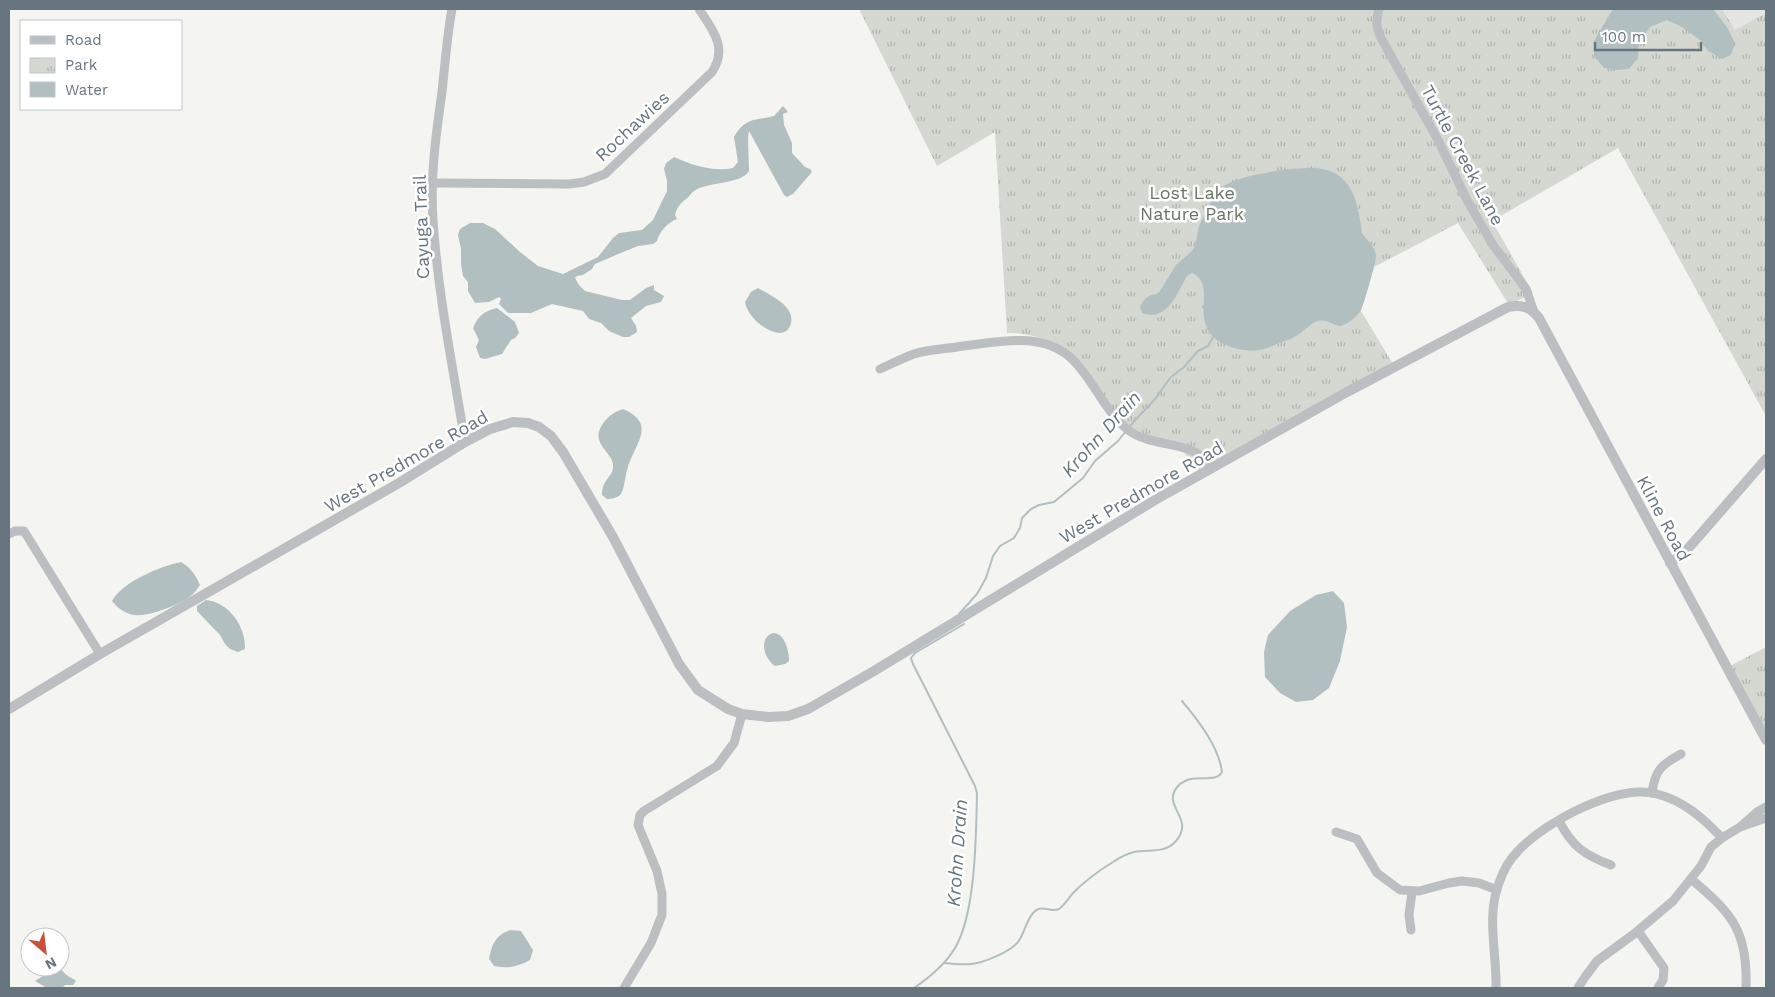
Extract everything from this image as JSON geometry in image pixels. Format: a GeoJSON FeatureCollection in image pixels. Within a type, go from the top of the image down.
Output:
{"type":"FeatureCollection","features":[{"type":"Feature","properties":{"kind":"street","name":"Cayuga Trail"},"geometry":{"type":"LineString","coordinates":[[452,9],[447,36],[436,138],[432,218],[448,347],[465,442]]}},
{"type":"Feature","properties":{"kind":"street","name":"Rochawies"},"geometry":{"type":"LineString","coordinates":[[433,183],[569,184],[584,182],[605,174],[712,72],[717,65],[720,52],[718,45],[713,30],[699,9]]}},
{"type":"Feature","properties":{"kind":"street","name":"Turtle Creek Lane"},"geometry":{"type":"LineString","coordinates":[[1379,9],[1376,19],[1380,38],[1438,140],[1468,202],[1493,245],[1526,289],[1534,312]]}},
{"type":"Feature","properties":{"kind":"street","name":"West Predmore Road"},"geometry":{"type":"LineString","coordinates":[[9,710],[100,654],[392,487],[465,442],[490,429],[513,422],[539,427],[551,436],[567,457],[613,537],[679,664],[698,690],[728,709],[742,714],[768,717],[788,716],[808,709],[994,599],[1155,500],[1347,392],[1508,307],[1524,305],[1534,312]]}},
{"type":"Feature","properties":{"kind":"street","name":"Kline Road"},"geometry":{"type":"LineString","coordinates":[[1534,312],[1539,318],[1766,740]]}},
{"type":"Feature","properties":{"kind":"street"},"geometry":{"type":"LineString","coordinates":[[880,369],[914,354],[933,350],[1019,340],[1052,345],[1063,351],[1082,369],[1118,421],[1128,430],[1138,436],[1158,443],[1186,448],[1202,456],[1211,469]]}},
{"type":"Feature","properties":{"kind":"street"},"geometry":{"type":"LineString","coordinates":[[1670,563],[1686,551],[1766,459]]}},
{"type":"Feature","properties":{"kind":"street"},"geometry":{"type":"LineString","coordinates":[[9,534],[15,531],[24,531],[100,654]]}},
{"type":"Feature","properties":{"kind":"street"},"geometry":{"type":"LineString","coordinates":[[624,988],[651,943],[662,915],[662,894],[657,871],[639,831],[638,821],[640,815],[717,766],[734,743],[742,714]]}},
{"type":"Feature","properties":{"kind":"street"},"geometry":{"type":"LineString","coordinates":[[1652,793],[1657,771],[1668,760],[1681,754]]}},
{"type":"Feature","properties":{"kind":"street"},"geometry":{"type":"LineString","coordinates":[[1496,988],[1496,959],[1492,916],[1497,890],[1506,866],[1518,851],[1537,834],[1603,799],[1638,792],[1652,793],[1672,799],[1695,811],[1722,838]]}},
{"type":"Feature","properties":{"kind":"street"},"geometry":{"type":"LineString","coordinates":[[1578,988],[1597,961],[1638,931],[1673,901],[1701,866],[1711,847],[1766,807]]}},
{"type":"Feature","properties":{"kind":"street"},"geometry":{"type":"LineString","coordinates":[[1740,827],[1766,818]]}},
{"type":"Feature","properties":{"kind":"street"},"geometry":{"type":"LineString","coordinates":[[1559,821],[1573,844],[1595,859],[1611,865]]}},
{"type":"Feature","properties":{"kind":"street"},"geometry":{"type":"LineString","coordinates":[[1336,832],[1358,839],[1377,873],[1400,890],[1412,892],[1462,881],[1479,883],[1497,890]]}},
{"type":"Feature","properties":{"kind":"street"},"geometry":{"type":"LineString","coordinates":[[1691,879],[1723,908],[1741,938],[1746,958],[1746,988]]}},
{"type":"Feature","properties":{"kind":"street"},"geometry":{"type":"LineString","coordinates":[[1411,930],[1409,915],[1412,892]]}},
{"type":"Feature","properties":{"kind":"street"},"geometry":{"type":"LineString","coordinates":[[1638,931],[1664,968],[1663,980],[1658,988]]}},
{"type":"Feature","properties":{"kind":"shaded area"},"geometry":{"type":"Polygon","coordinates":[[[1722,9],[1766,9],[1766,13],[1735,31],[1722,9]]]}},
{"type":"Feature","properties":{"kind":"green space","name":"Lost Lake Nature Park"},"geometry":{"type":"Polygon","coordinates":[[[859,9],[1722,9],[1735,30],[1766,13],[1766,416],[1618,148],[1492,221],[1533,293],[1509,305],[1458,223],[1374,267],[1361,311],[1393,364],[1198,472],[1183,451],[1123,424],[1063,349],[1036,337],[1007,333],[995,132],[937,166],[859,9]]]}},
{"type":"Feature","properties":{"kind":"green space"},"geometry":{"type":"Polygon","coordinates":[[[1766,647],[1766,736],[1730,666],[1766,647]]]}},
{"type":"Feature","properties":{"kind":"water"},"geometry":{"type":"Polygon","coordinates":[[[1613,9],[1713,9],[1727,27],[1735,43],[1731,55],[1722,59],[1708,51],[1700,40],[1682,27],[1667,20],[1650,27],[1639,43],[1638,58],[1629,69],[1604,68],[1594,56],[1594,41],[1613,9]]]}},
{"type":"Feature","properties":{"kind":"water"},"geometry":{"type":"Polygon","coordinates":[[[783,106],[788,112],[783,114],[784,125],[792,143],[792,153],[812,172],[793,194],[787,197],[784,195],[749,131],[749,171],[745,175],[739,179],[694,191],[680,204],[675,215],[677,219],[670,222],[664,228],[657,241],[653,244],[638,246],[595,264],[592,269],[575,278],[585,291],[622,300],[630,300],[646,288],[654,285],[654,290],[664,296],[661,302],[646,306],[631,318],[637,332],[629,337],[623,337],[609,331],[601,323],[589,319],[583,311],[552,304],[531,313],[508,313],[499,304],[501,299],[499,297],[489,302],[475,303],[468,291],[468,282],[463,276],[458,235],[460,229],[470,223],[483,223],[495,229],[538,266],[563,274],[598,257],[619,233],[642,230],[653,220],[667,191],[664,169],[666,163],[674,157],[703,167],[733,168],[738,162],[734,137],[742,126],[751,121],[774,116],[783,106]]]}},
{"type":"Feature","properties":{"kind":"water"},"geometry":{"type":"Polygon","coordinates":[[[1286,169],[1324,169],[1335,173],[1350,188],[1358,209],[1362,233],[1375,252],[1374,266],[1365,300],[1361,310],[1354,318],[1340,326],[1318,321],[1293,338],[1258,350],[1234,348],[1217,340],[1209,332],[1205,322],[1203,286],[1199,278],[1192,273],[1187,276],[1175,298],[1165,310],[1151,315],[1142,313],[1140,307],[1143,301],[1149,296],[1158,294],[1176,265],[1192,251],[1195,246],[1199,226],[1213,197],[1220,188],[1233,181],[1250,176],[1286,169]]]}},
{"type":"Feature","properties":{"kind":"water"},"geometry":{"type":"Polygon","coordinates":[[[758,288],[787,308],[791,319],[788,330],[781,333],[769,330],[758,323],[749,313],[745,302],[751,292],[758,288]]]}},
{"type":"Feature","properties":{"kind":"water"},"geometry":{"type":"Polygon","coordinates":[[[497,308],[515,322],[519,333],[511,340],[502,354],[485,359],[480,358],[476,347],[479,340],[473,328],[482,315],[497,308]]]}},
{"type":"Feature","properties":{"kind":"water"},"geometry":{"type":"Polygon","coordinates":[[[623,409],[639,421],[642,427],[641,434],[628,467],[621,494],[607,499],[602,495],[602,490],[613,470],[613,462],[600,443],[599,432],[609,417],[623,409]]]}},
{"type":"Feature","properties":{"kind":"water"},"geometry":{"type":"Polygon","coordinates":[[[181,562],[192,572],[200,585],[193,594],[182,602],[156,612],[141,615],[125,612],[112,601],[124,587],[133,581],[163,567],[181,562]]]}},
{"type":"Feature","properties":{"kind":"water"},"geometry":{"type":"Polygon","coordinates":[[[1333,591],[1344,603],[1347,627],[1340,661],[1329,688],[1313,700],[1296,702],[1280,693],[1265,677],[1264,652],[1268,635],[1290,611],[1316,595],[1333,591]]]}},
{"type":"Feature","properties":{"kind":"water"},"geometry":{"type":"Polygon","coordinates":[[[206,600],[222,605],[234,617],[243,632],[245,649],[238,652],[230,649],[220,635],[197,611],[197,606],[206,600]]]}},
{"type":"Feature","properties":{"kind":"water"},"geometry":{"type":"Polygon","coordinates":[[[773,633],[781,636],[786,643],[789,661],[785,664],[775,666],[768,659],[764,649],[765,639],[773,633]]]}},
{"type":"Feature","properties":{"kind":"water"},"geometry":{"type":"Polygon","coordinates":[[[510,930],[521,931],[533,950],[530,960],[512,967],[494,966],[489,959],[491,949],[501,935],[510,930]]]}},
{"type":"Feature","properties":{"kind":"water"},"geometry":{"type":"Polygon","coordinates":[[[41,977],[69,977],[76,981],[73,985],[65,985],[62,988],[47,988],[35,981],[41,977]]]}},
{"type":"Feature","properties":{"kind":"waterway","name":"Krohn Drain"},"geometry":{"type":"LineString","coordinates":[[1129,427],[1155,399],[1171,377],[1184,367],[1198,351],[1208,346],[1213,337]]}},
{"type":"Feature","properties":{"kind":"waterway","name":"Krohn Drain"},"geometry":{"type":"LineString","coordinates":[[959,614],[977,594],[986,578],[993,556],[1000,546],[1014,538],[1020,528],[1022,518],[1031,509],[1054,502],[1083,478],[1095,461],[1118,441],[1126,431]]}},
{"type":"Feature","properties":{"kind":"waterway","name":"Krohn Drain"},"geometry":{"type":"LineString","coordinates":[[914,988],[947,960],[962,933],[974,873],[977,793],[911,658],[915,653],[964,624]]}},
{"type":"Feature","properties":{"kind":"waterway"},"geometry":{"type":"LineString","coordinates":[[944,963],[976,963],[1003,953],[1018,942],[1029,919],[1037,910],[1059,909],[1088,880],[1123,856],[1134,852],[1167,848],[1176,841],[1181,833],[1182,826],[1173,800],[1178,786],[1190,779],[1214,778],[1222,772],[1217,753],[1212,744],[1201,725],[1182,701]]}}]}
